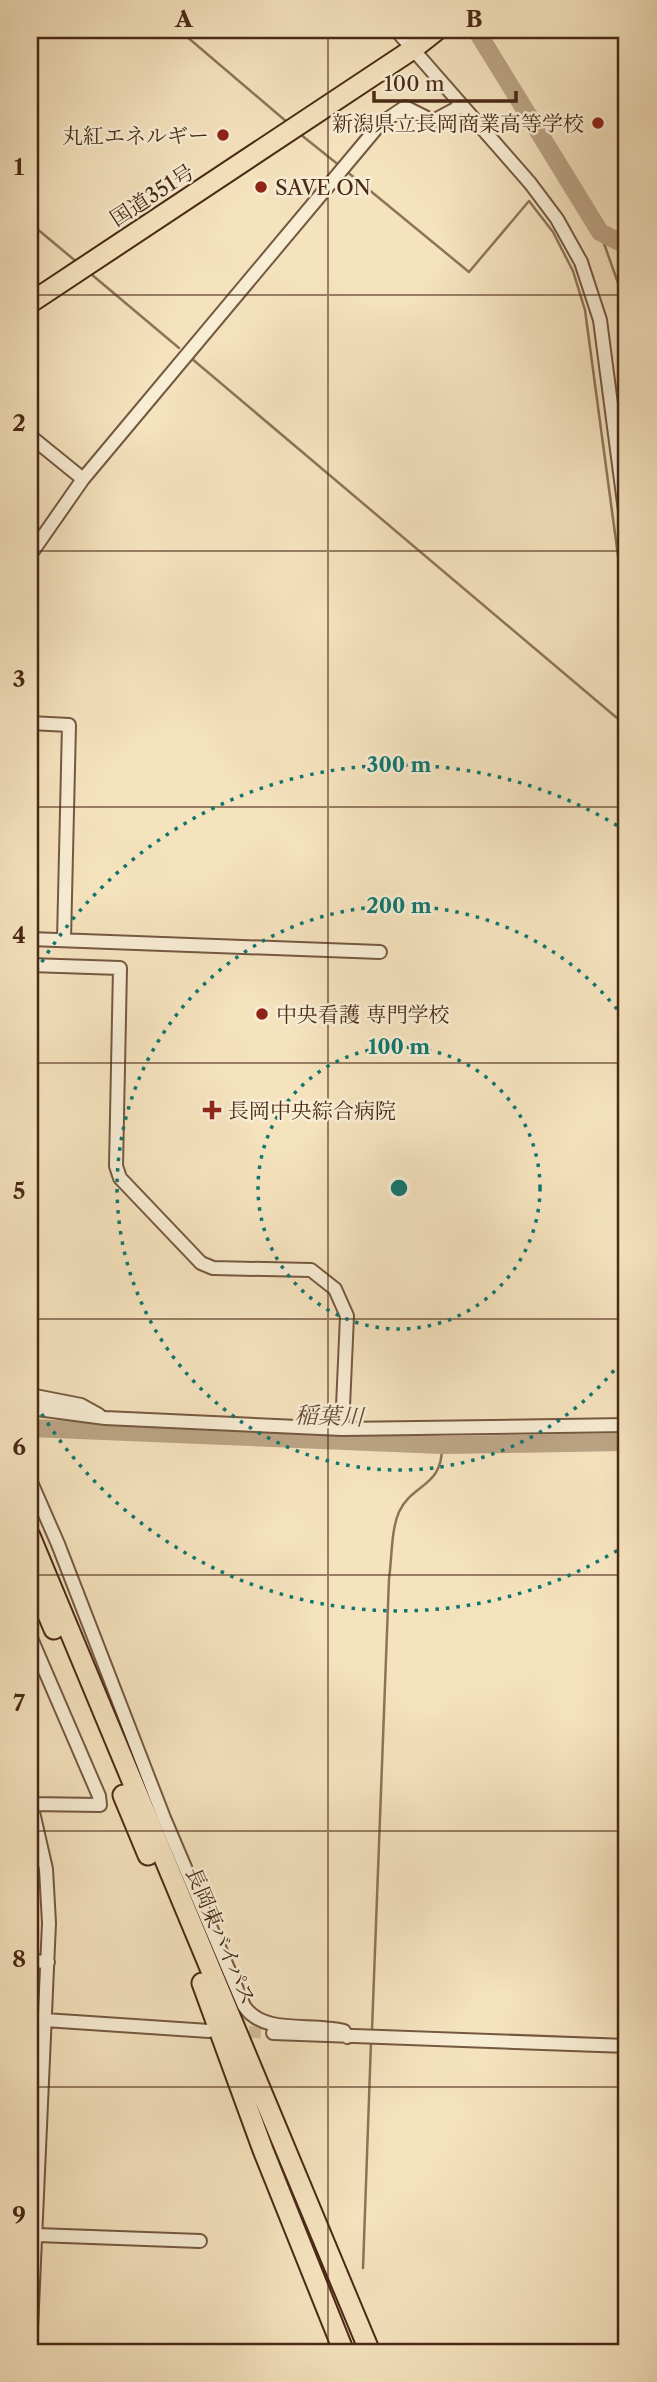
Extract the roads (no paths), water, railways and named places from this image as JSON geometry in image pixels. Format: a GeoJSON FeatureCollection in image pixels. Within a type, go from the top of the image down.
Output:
{"type":"FeatureCollection","features":[{"type":"Feature","properties":{"kind":"highway","name":"国道351号"},"geometry":{"type":"LineString","coordinates":[[30,303],[413,49],[437,30]]}},
{"type":"Feature","properties":{"kind":"highway","name":"長岡東バイパス"},"geometry":{"type":"LineString","coordinates":[[30,1536],[370,2352]]}},
{"type":"Feature","properties":{"kind":"highway","name":"長岡東バイパス"},"geometry":{"type":"LineString","coordinates":[[30,1572],[356,2352]]}},
{"type":"Feature","properties":{"kind":"highway"},"geometry":{"type":"LineString","coordinates":[[202,1983],[263,2150],[344,2352]]}},
{"type":"Feature","properties":{"kind":"highway"},"geometry":{"type":"LineString","coordinates":[[284,2145],[385,2352]]}},
{"type":"Feature","properties":{"kind":"street"},"geometry":{"type":"LineString","coordinates":[[396,30],[557,219],[591,287],[607,365],[627,526]]}},
{"type":"Feature","properties":{"kind":"street"},"geometry":{"type":"LineString","coordinates":[[30,555],[83,479],[183,356],[389,115],[405,107],[433,121],[461,106]]}},
{"type":"Feature","properties":{"kind":"street"},"geometry":{"type":"LineString","coordinates":[[30,436],[83,479]]}},
{"type":"Feature","properties":{"kind":"street"},"geometry":{"type":"LineString","coordinates":[[30,723],[69,725],[64,940]]}},
{"type":"Feature","properties":{"kind":"street"},"geometry":{"type":"LineString","coordinates":[[30,939],[380,952]]}},
{"type":"Feature","properties":{"kind":"street"},"geometry":{"type":"LineString","coordinates":[[30,965],[120,968],[116,1166],[120,1178],[201,1263],[213,1268],[311,1270],[335,1289],[347,1316],[342,1429]]}},
{"type":"Feature","properties":{"kind":"street"},"geometry":{"type":"LineString","coordinates":[[30,1395],[81,1405],[105,1418]]}},
{"type":"Feature","properties":{"kind":"street"},"geometry":{"type":"LineString","coordinates":[[30,1408],[105,1418],[342,1429],[627,1425]]}},
{"type":"Feature","properties":{"kind":"street"},"geometry":{"type":"LineString","coordinates":[[30,1480],[58,1544],[164,1818],[244,2006],[250,2015],[263,2024],[325,2026],[344,2031],[347,2037]]}},
{"type":"Feature","properties":{"kind":"street"},"geometry":{"type":"LineString","coordinates":[[30,1636],[99,1797],[100,1805],[30,1802],[46,1869],[48,1962],[30,2352]]}},
{"type":"Feature","properties":{"kind":"street"},"geometry":{"type":"LineString","coordinates":[[30,1961],[48,1962]]}},
{"type":"Feature","properties":{"kind":"street"},"geometry":{"type":"LineString","coordinates":[[30,2019],[209,2031]]}},
{"type":"Feature","properties":{"kind":"street"},"geometry":{"type":"LineString","coordinates":[[273,2033],[627,2046]]}},
{"type":"Feature","properties":{"kind":"street"},"geometry":{"type":"LineString","coordinates":[[37,2235],[200,2241]]}},
{"type":"Feature","properties":{"kind":"waterway"},"geometry":{"type":"LineString","coordinates":[[179,30],[287,122]]}},
{"type":"Feature","properties":{"kind":"waterway"},"geometry":{"type":"LineString","coordinates":[[476,30],[600,232],[627,246]]}},
{"type":"Feature","properties":{"kind":"waterway"},"geometry":{"type":"LineString","coordinates":[[300,134],[340,166]]}},
{"type":"Feature","properties":{"kind":"waterway"},"geometry":{"type":"LineString","coordinates":[[345,170],[469,272],[529,201],[553,232],[573,271],[585,310],[627,623]]}},
{"type":"Feature","properties":{"kind":"waterway"},"geometry":{"type":"LineString","coordinates":[[30,223],[78,263]]}},
{"type":"Feature","properties":{"kind":"waterway"},"geometry":{"type":"LineString","coordinates":[[600,232],[625,303],[627,320]]}},
{"type":"Feature","properties":{"kind":"waterway"},"geometry":{"type":"LineString","coordinates":[[91,274],[179,348]]}},
{"type":"Feature","properties":{"kind":"waterway"},"geometry":{"type":"LineString","coordinates":[[191,358],[617,718],[627,706]]}},
{"type":"Feature","properties":{"kind":"waterway","name":"稲葉川"},"geometry":{"type":"LineString","coordinates":[[30,1428],[442,1445],[627,1442]]}},
{"type":"Feature","properties":{"kind":"waterway"},"geometry":{"type":"LineString","coordinates":[[405,2032],[372,2030],[389,1579],[396,1519],[405,1502],[433,1477],[438,1469],[442,1445]]}},
{"type":"Feature","properties":{"kind":"waterway"},"geometry":{"type":"LineString","coordinates":[[363,2268],[371,2042]]}},
{"type":"Feature","properties":{"kind":"tunnel"},"geometry":{"type":"LineString","coordinates":[[231,2031],[273,2033]]}},
{"type":"Feature","properties":{"kind":"place","name":"新潟県立長岡商業高等学校"},"geometry":{"type":"Point","coordinates":[598,123]}},
{"type":"Feature","properties":{"kind":"place","name":"丸紅エネルギー"},"geometry":{"type":"Point","coordinates":[223,135]}},
{"type":"Feature","properties":{"kind":"place","name":"SAVE ON"},"geometry":{"type":"Point","coordinates":[261,187]}},
{"type":"Feature","properties":{"kind":"place","name":"中央看護 専門学校"},"geometry":{"type":"Point","coordinates":[262,1014]}},
{"type":"Feature","properties":{"kind":"place","name":"長岡中央綜合病院"},"geometry":{"type":"Point","coordinates":[212,1110]}}]}
